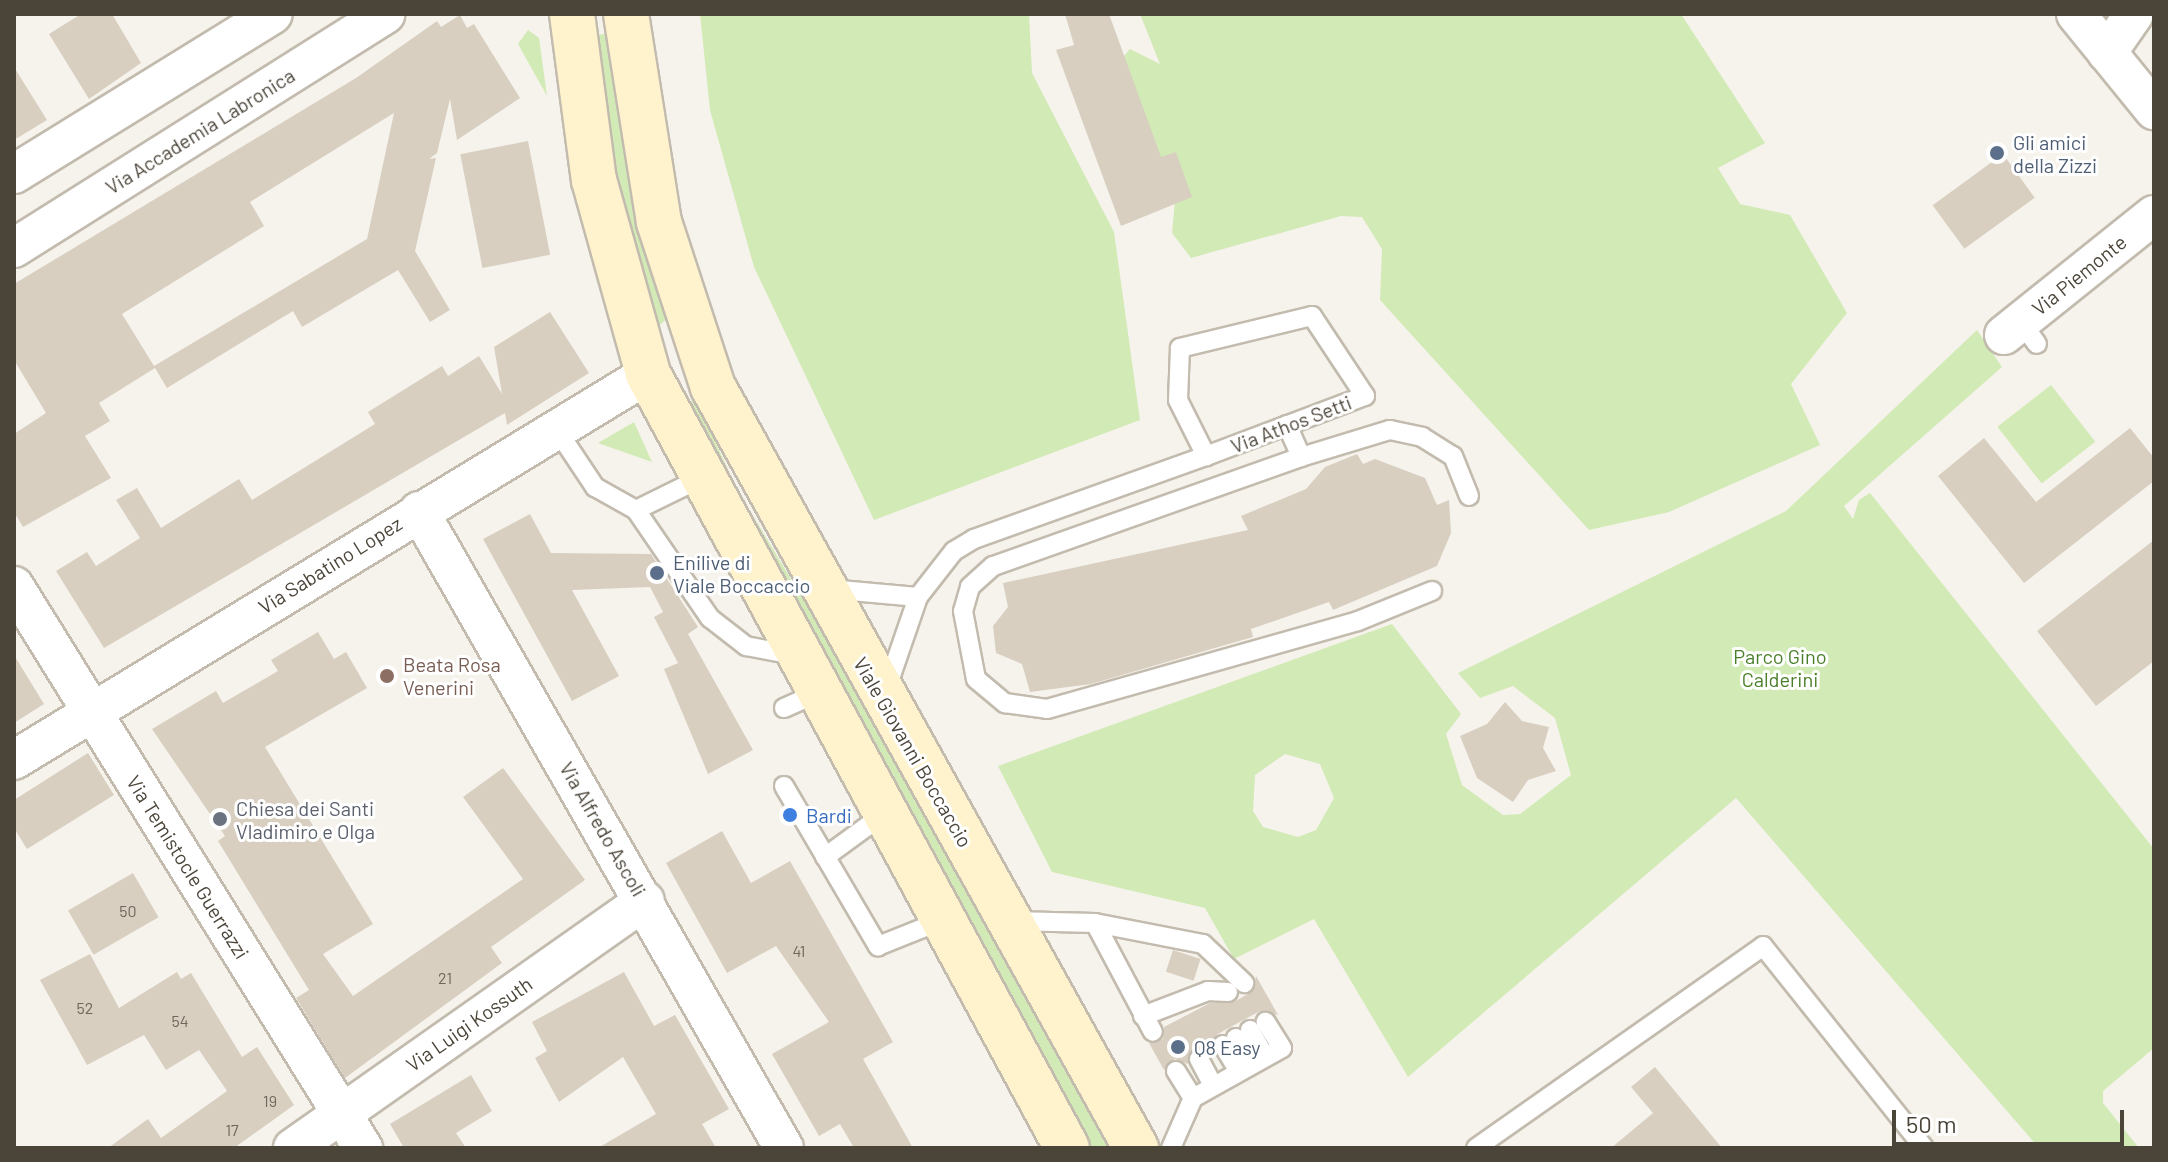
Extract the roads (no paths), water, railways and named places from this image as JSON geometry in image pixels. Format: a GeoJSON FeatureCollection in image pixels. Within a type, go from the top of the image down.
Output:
{"type":"FeatureCollection","features":[{"type":"Feature","properties":{"kind":"main road"},"geometry":{"type":"LineString","coordinates":[[572,14],[594,180],[648,374],[699,479],[794,656],[800,701],[884,814],[1067,1148]]}},
{"type":"Feature","properties":{"kind":"main road","name":"Viale Giovanni Boccaccio"},"geometry":{"type":"LineString","coordinates":[[626,14],[659,222],[699,351],[819,588],[1136,1148]]}},
{"type":"Feature","properties":{"kind":"main road"},"geometry":{"type":"LineString","coordinates":[[648,374],[699,351]]}},
{"type":"Feature","properties":{"kind":"street"},"geometry":{"type":"LineString","coordinates":[[14,174],[273,14]]}},
{"type":"Feature","properties":{"kind":"street","name":"Via Accademia Labronica"},"geometry":{"type":"LineString","coordinates":[[14,248],[385,14]]}},
{"type":"Feature","properties":{"kind":"street"},"geometry":{"type":"LineString","coordinates":[[2076,14],[2154,110]]}},
{"type":"Feature","properties":{"kind":"street"},"geometry":{"type":"LineString","coordinates":[[2107,53],[2134,14]]}},
{"type":"Feature","properties":{"kind":"street","name":"Via Piemonte"},"geometry":{"type":"LineString","coordinates":[[2013,337],[2154,215]]}},
{"type":"Feature","properties":{"kind":"street","name":"Via Sabatino Lopez"},"geometry":{"type":"LineString","coordinates":[[14,760],[648,374]]}},
{"type":"Feature","properties":{"kind":"street","name":"Via Alfredo Ascoli"},"geometry":{"type":"LineString","coordinates":[[419,511],[784,1148]]}},
{"type":"Feature","properties":{"kind":"street","name":"Via Temistocle Guerrazzi"},"geometry":{"type":"LineString","coordinates":[[14,586],[363,1148]]}},
{"type":"Feature","properties":{"kind":"street","name":"Via Luigi Kossuth"},"geometry":{"type":"LineString","coordinates":[[293,1148],[645,901]]}},
{"type":"Feature","properties":{"kind":"lane","name":"Via Athos Setti"},"geometry":{"type":"LineString","coordinates":[[882,700],[918,597],[954,551],[974,539],[1206,456],[1365,396],[1312,316],[1180,348],[1178,400],[1206,456]]}},
{"type":"Feature","properties":{"kind":"lane"},"geometry":{"type":"LineString","coordinates":[[1287,425],[1301,457]]}},
{"type":"Feature","properties":{"kind":"lane"},"geometry":{"type":"LineString","coordinates":[[557,430],[595,487],[636,510],[710,618],[746,646],[794,656]]}},
{"type":"Feature","properties":{"kind":"lane"},"geometry":{"type":"LineString","coordinates":[[1432,591],[1358,621],[1047,709],[1005,703],[976,679],[963,611],[970,587],[993,566],[1301,457],[1390,430],[1422,437],[1453,456],[1469,496]]}},
{"type":"Feature","properties":{"kind":"lane"},"geometry":{"type":"LineString","coordinates":[[636,510],[699,479]]}},
{"type":"Feature","properties":{"kind":"lane"},"geometry":{"type":"LineString","coordinates":[[819,588],[918,597]]}},
{"type":"Feature","properties":{"kind":"lane"},"geometry":{"type":"LineString","coordinates":[[784,786],[878,946],[943,920]]}},
{"type":"Feature","properties":{"kind":"lane"},"geometry":{"type":"LineString","coordinates":[[825,857],[884,814]]}},
{"type":"Feature","properties":{"kind":"lane"},"geometry":{"type":"LineString","coordinates":[[1009,921],[1095,923],[1203,944],[1215,995],[1148,1024],[1095,923]]}},
{"type":"Feature","properties":{"kind":"lane"},"geometry":{"type":"LineString","coordinates":[[1476,1148],[1763,946],[1924,1148]]}},
{"type":"Feature","properties":{"kind":"lane"},"geometry":{"type":"LineString","coordinates":[[1171,1148],[1193,1098],[1282,1048],[1244,1034],[1251,1064]]}},
{"type":"Feature","properties":{"kind":"lane"},"geometry":{"type":"LineString","coordinates":[[1199,1059],[1213,1085]]}},
{"type":"Feature","properties":{"kind":"lane"},"geometry":{"type":"LineString","coordinates":[[1176,1071],[1193,1098]]}},
{"type":"Feature","properties":{"kind":"place","name":"Gli amici della Zizzi"},"geometry":{"type":"Point","coordinates":[1997,153]}},
{"type":"Feature","properties":{"kind":"place","name":"Enilive di Viale Boccaccio"},"geometry":{"type":"Point","coordinates":[657,573]}},
{"type":"Feature","properties":{"kind":"place","name":"Beata Rosa Venerini"},"geometry":{"type":"Point","coordinates":[387,676]}},
{"type":"Feature","properties":{"kind":"place","name":"Bardi"},"geometry":{"type":"Point","coordinates":[790,815]}},
{"type":"Feature","properties":{"kind":"place","name":"Chiesa dei Santi Vladimiro e Olga"},"geometry":{"type":"Point","coordinates":[220,819]}},
{"type":"Feature","properties":{"kind":"place","name":"Q8 Easy"},"geometry":{"type":"Point","coordinates":[1178,1047]}},
{"type":"Feature","properties":{"kind":"park label","name":"Parco Gino Calderini"},"geometry":{"type":"Point","coordinates":[1780,668]}}]}
